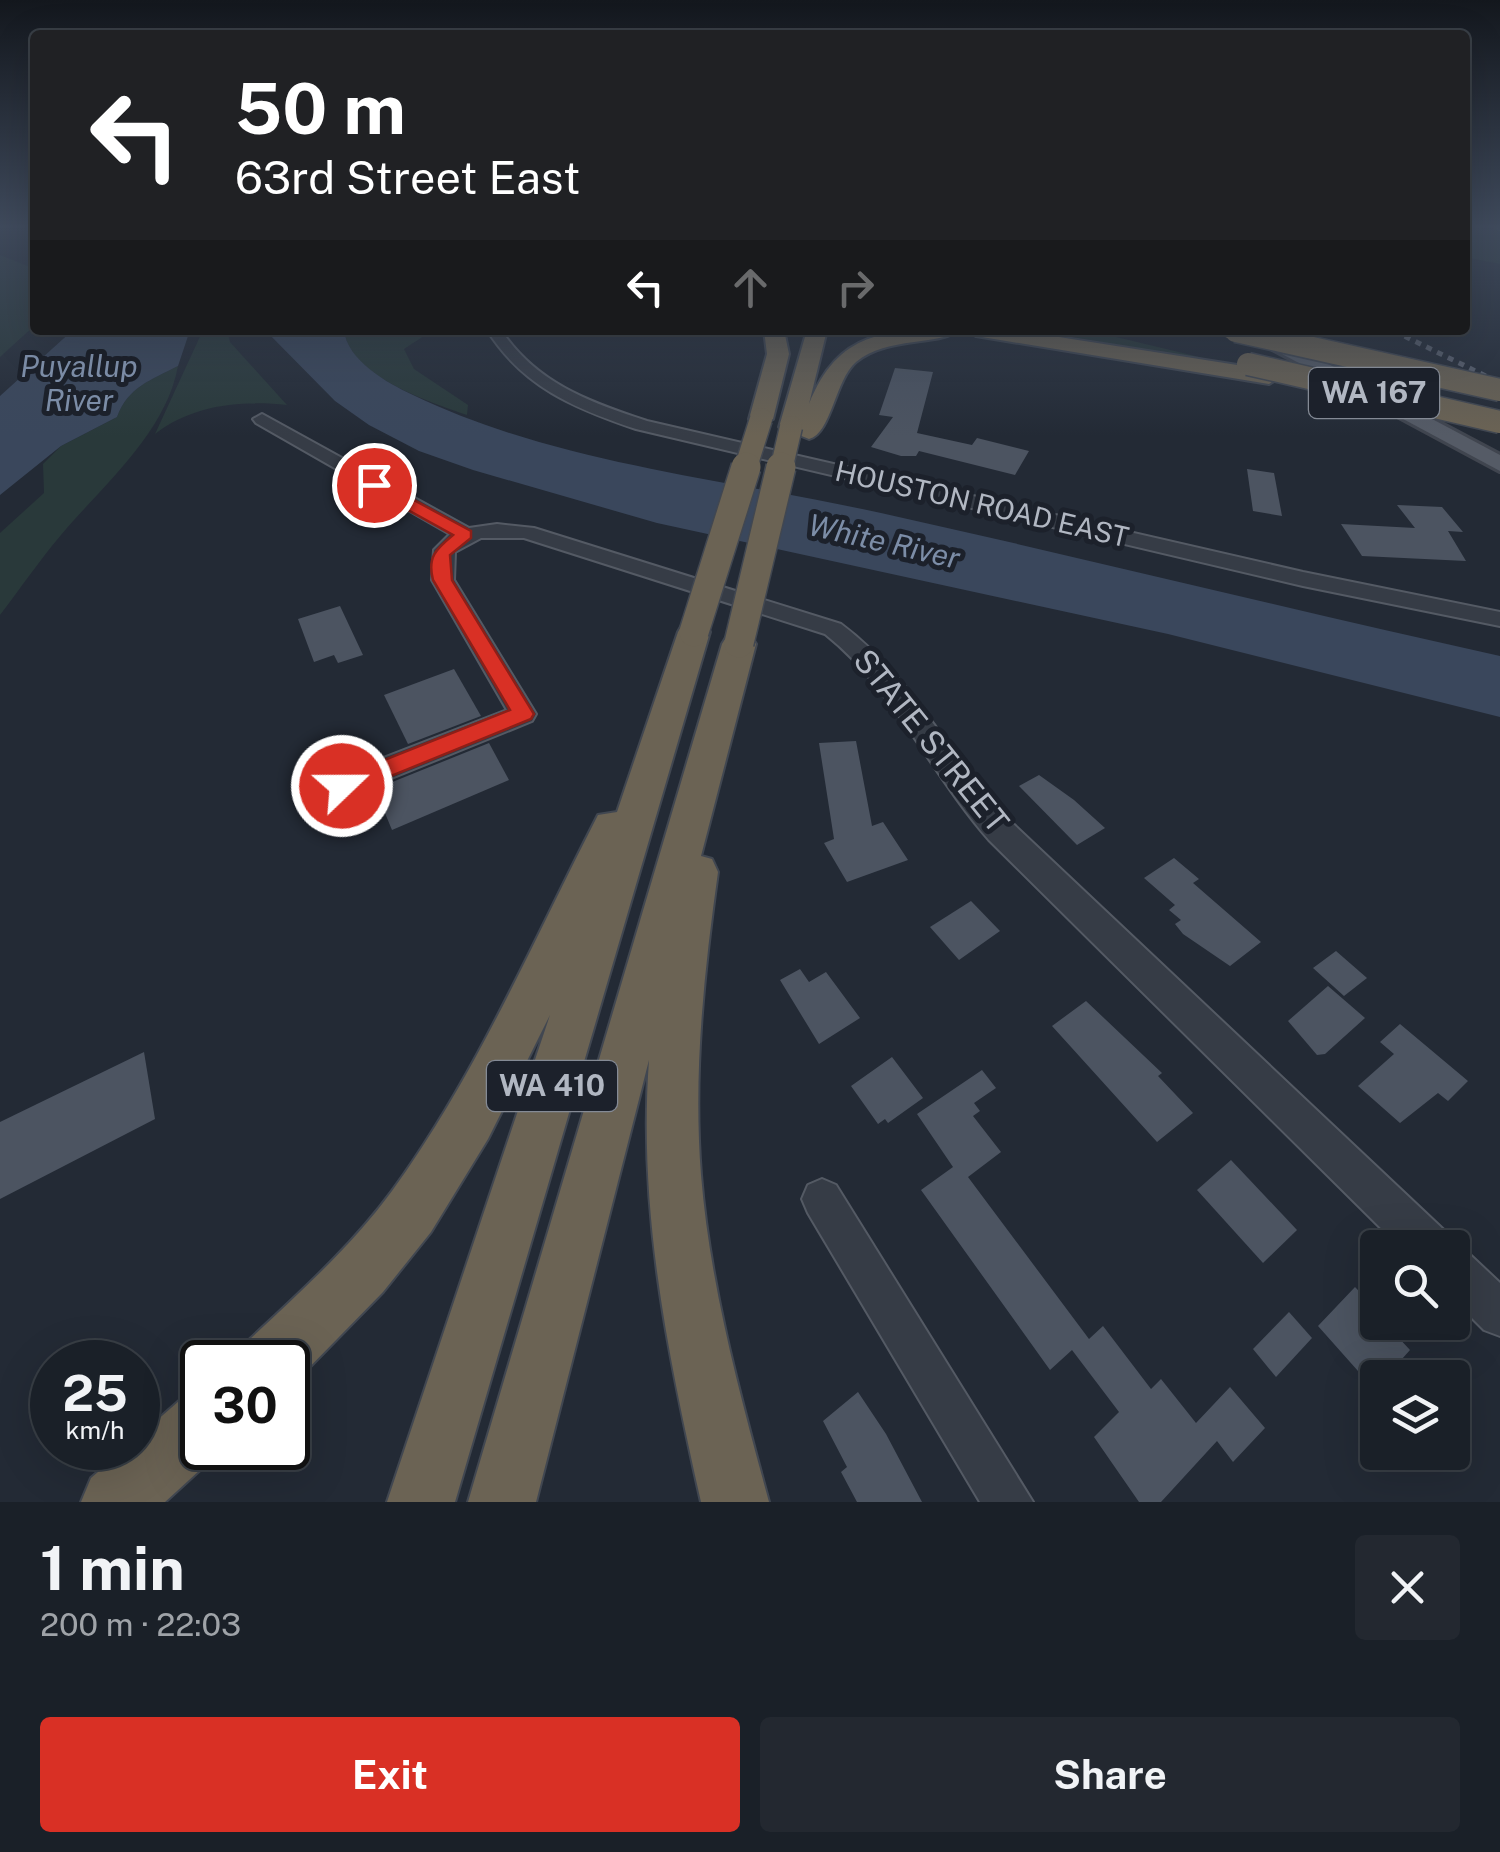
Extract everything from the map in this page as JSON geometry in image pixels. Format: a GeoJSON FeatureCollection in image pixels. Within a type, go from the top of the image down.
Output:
{"type":"FeatureCollection","features":[{"type":"Feature","properties":{"kind":"highway","name":"WA 410"},"geometry":{"type":"LineString","coordinates":[[420,1502],[761,419],[778,354],[775,335]]}},
{"type":"Feature","properties":{"kind":"highway"},"geometry":{"type":"LineString","coordinates":[[800,429],[816,335]]}},
{"type":"Feature","properties":{"kind":"highway"},"geometry":{"type":"LineString","coordinates":[[800,429],[834,375],[852,355],[887,339],[914,335]]}},
{"type":"Feature","properties":{"kind":"highway"},"geometry":{"type":"LineString","coordinates":[[1007,335],[1268,377],[1500,425]]}},
{"type":"Feature","properties":{"kind":"highway","name":"WA 167"},"geometry":{"type":"LineString","coordinates":[[1129,335],[1500,425]]}},
{"type":"Feature","properties":{"kind":"highway","name":"WA 167"},"geometry":{"type":"LineString","coordinates":[[1253,335],[1500,390]]}},
{"type":"Feature","properties":{"kind":"highway","name":"WA 410"},"geometry":{"type":"LineString","coordinates":[[502,1502],[612,1090],[722,717],[769,527],[800,429]]}},
{"type":"Feature","properties":{"kind":"highway"},"geometry":{"type":"LineString","coordinates":[[293,1340],[347,1288],[409,1214],[481,1104],[524,1019],[688,651]]}},
{"type":"Feature","properties":{"kind":"highway"},"geometry":{"type":"LineString","coordinates":[[722,717],[690,916],[677,1045],[673,1177],[697,1345],[735,1502]]}},
{"type":"Feature","properties":{"kind":"highway"},"geometry":{"type":"LineString","coordinates":[[114,1502],[180,1444]]}},
{"type":"Feature","properties":{"kind":"main road"},"geometry":{"type":"LineString","coordinates":[[1260,335],[1500,464]]}},
{"type":"Feature","properties":{"kind":"street","name":"HOUSTON ROAD EAST"},"geometry":{"type":"LineString","coordinates":[[497,335],[529,377],[593,408],[642,425],[1303,579],[1500,619]]}},
{"type":"Feature","properties":{"kind":"street"},"geometry":{"type":"LineString","coordinates":[[262,419],[465,534],[442,552],[438,566],[523,714],[342,786]]}},
{"type":"Feature","properties":{"kind":"street","name":"STATE STREET"},"geometry":{"type":"LineString","coordinates":[[465,534],[495,529],[528,532],[814,620],[847,638],[880,674],[967,795],[1000,831],[1413,1230]]}},
{"type":"Feature","properties":{"kind":"street"},"geometry":{"type":"LineString","coordinates":[[822,1199],[1008,1502]]}},
{"type":"Feature","properties":{"kind":"street"},"geometry":{"type":"LineString","coordinates":[[1470,1285],[1500,1314]]}},
{"type":"Feature","properties":{"kind":"shaded area"},"geometry":{"type":"Polygon","coordinates":[[[0,295],[30,295],[30,330],[0,357],[0,295]]]}},
{"type":"Feature","properties":{"kind":"shaded area"},"geometry":{"type":"Polygon","coordinates":[[[201,335],[228,335],[230,342],[287,405],[218,407],[185,417],[155,434],[201,335]]]}},
{"type":"Feature","properties":{"kind":"shaded area"},"geometry":{"type":"Polygon","coordinates":[[[346,335],[425,335],[404,349],[414,369],[468,405],[467,415],[393,385],[360,361],[346,335]]]}},
{"type":"Feature","properties":{"kind":"shaded area"},"geometry":{"type":"Polygon","coordinates":[[[1061,335],[1108,335],[1237,366],[1061,335]]]}},
{"type":"Feature","properties":{"kind":"shaded area"},"geometry":{"type":"Polygon","coordinates":[[[178,366],[161,414],[147,436],[53,545],[0,615],[0,533],[44,493],[43,464],[61,446],[117,417],[127,398],[178,366]]]}},
{"type":"Feature","properties":{"kind":"water","name":"Puyallup River"},"geometry":{"type":"Polygon","coordinates":[[[67,335],[188,335],[178,366],[127,398],[117,417],[61,446],[0,495],[0,396],[67,335]]]}},
{"type":"Feature","properties":{"kind":"water","name":"White River"},"geometry":{"type":"Polygon","coordinates":[[[270,335],[345,335],[360,361],[403,390],[468,418],[583,454],[881,513],[1500,656],[1500,717],[1168,634],[657,523],[419,451],[369,425],[335,401],[270,335]]]}},
{"type":"Feature","properties":{"kind":"building"},"geometry":{"type":"Polygon","coordinates":[[[895,368],[933,372],[917,433],[972,445],[977,438],[1029,451],[1015,475],[919,451],[916,456],[901,456],[871,447],[893,417],[879,415],[895,368]]]}},
{"type":"Feature","properties":{"kind":"building"},"geometry":{"type":"Polygon","coordinates":[[[1247,469],[1274,473],[1282,516],[1253,511],[1247,469]]]}},
{"type":"Feature","properties":{"kind":"building"},"geometry":{"type":"Polygon","coordinates":[[[1397,505],[1442,507],[1463,532],[1448,531],[1466,561],[1362,556],[1341,524],[1415,528],[1397,505]]]}},
{"type":"Feature","properties":{"kind":"building"},"geometry":{"type":"Polygon","coordinates":[[[340,606],[363,655],[338,663],[334,655],[314,662],[298,619],[340,606]]]}},
{"type":"Feature","properties":{"kind":"building"},"geometry":{"type":"Polygon","coordinates":[[[454,669],[481,716],[408,744],[384,695],[454,669]]]}},
{"type":"Feature","properties":{"kind":"building"},"geometry":{"type":"Polygon","coordinates":[[[856,741],[872,826],[883,822],[908,860],[847,882],[824,843],[834,839],[819,743],[856,741]]]}},
{"type":"Feature","properties":{"kind":"building"},"geometry":{"type":"Polygon","coordinates":[[[489,743],[509,780],[392,830],[375,789],[489,743]]]}},
{"type":"Feature","properties":{"kind":"building"},"geometry":{"type":"Polygon","coordinates":[[[1039,775],[1105,828],[1077,845],[1019,786],[1039,775]]]}},
{"type":"Feature","properties":{"kind":"building"},"geometry":{"type":"Polygon","coordinates":[[[1174,858],[1199,879],[1193,883],[1261,942],[1230,966],[1183,934],[1175,924],[1181,920],[1169,910],[1175,905],[1144,878],[1174,858]]]}},
{"type":"Feature","properties":{"kind":"building"},"geometry":{"type":"Polygon","coordinates":[[[971,901],[1000,931],[959,960],[930,927],[971,901]]]}},
{"type":"Feature","properties":{"kind":"building"},"geometry":{"type":"Polygon","coordinates":[[[1336,951],[1367,978],[1344,996],[1313,968],[1336,951]]]}},
{"type":"Feature","properties":{"kind":"building"},"geometry":{"type":"Polygon","coordinates":[[[800,969],[809,982],[826,972],[860,1018],[819,1044],[780,980],[800,969]]]}},
{"type":"Feature","properties":{"kind":"building"},"geometry":{"type":"Polygon","coordinates":[[[1328,986],[1365,1018],[1325,1054],[1317,1055],[1288,1021],[1328,986]]]}},
{"type":"Feature","properties":{"kind":"building"},"geometry":{"type":"Polygon","coordinates":[[[1086,1001],[1162,1073],[1158,1076],[1193,1113],[1157,1142],[1052,1026],[1086,1001]]]}},
{"type":"Feature","properties":{"kind":"building"},"geometry":{"type":"Polygon","coordinates":[[[1400,1024],[1468,1081],[1448,1101],[1438,1093],[1400,1123],[1358,1086],[1394,1054],[1380,1042],[1400,1024]]]}},
{"type":"Feature","properties":{"kind":"building"},"geometry":{"type":"Polygon","coordinates":[[[144,1052],[155,1119],[0,1199],[0,1122],[144,1052]]]}},
{"type":"Feature","properties":{"kind":"building"},"geometry":{"type":"Polygon","coordinates":[[[892,1057],[923,1098],[888,1123],[885,1119],[878,1124],[851,1086],[892,1057]]]}},
{"type":"Feature","properties":{"kind":"building"},"geometry":{"type":"Polygon","coordinates":[[[982,1070],[996,1088],[974,1103],[980,1111],[973,1116],[1001,1152],[968,1177],[1089,1339],[1103,1326],[1151,1389],[1161,1379],[1196,1423],[1230,1387],[1265,1428],[1233,1462],[1217,1441],[1161,1502],[1139,1502],[1094,1437],[1119,1412],[1072,1350],[1050,1370],[921,1190],[953,1167],[917,1114],[982,1070]]]}},
{"type":"Feature","properties":{"kind":"building"},"geometry":{"type":"Polygon","coordinates":[[[1231,1160],[1297,1230],[1263,1263],[1197,1190],[1231,1160]]]}},
{"type":"Feature","properties":{"kind":"building"},"geometry":{"type":"Polygon","coordinates":[[[1355,1287],[1360,1292],[1360,1340],[1401,1340],[1410,1350],[1401,1360],[1360,1360],[1360,1373],[1318,1326],[1355,1287]]]}},
{"type":"Feature","properties":{"kind":"building"},"geometry":{"type":"Polygon","coordinates":[[[1289,1312],[1312,1338],[1276,1377],[1253,1349],[1289,1312]]]}},
{"type":"Feature","properties":{"kind":"building"},"geometry":{"type":"Polygon","coordinates":[[[858,1392],[886,1434],[922,1502],[857,1502],[841,1472],[847,1467],[823,1421],[858,1392]]]}},
{"type":"Feature","properties":{"kind":"railway"},"geometry":{"type":"LineString","coordinates":[[1402,335],[1500,383]]}},
{"type":"Feature","properties":{"kind":"route"},"geometry":{"type":"LineString","coordinates":[[342,786],[523,714],[438,566],[442,552],[465,534],[374,485]]}}]}
